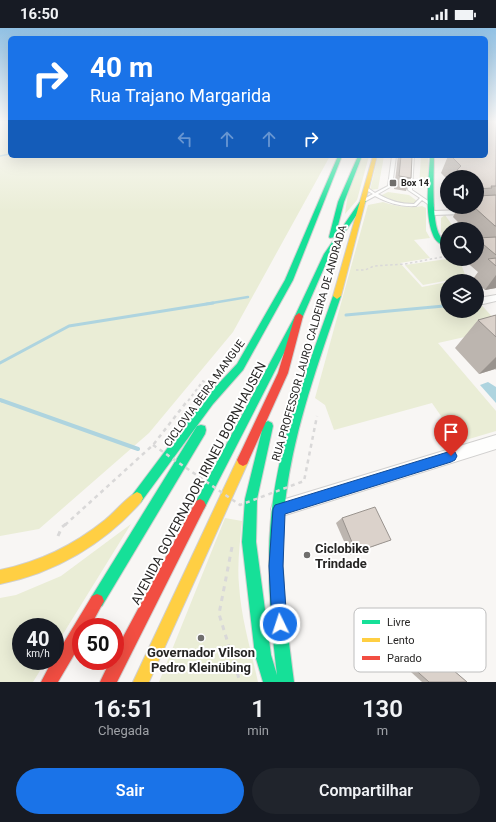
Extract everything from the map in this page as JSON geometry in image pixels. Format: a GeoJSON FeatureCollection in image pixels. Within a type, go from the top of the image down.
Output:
{"type":"FeatureCollection","features":[{"type":"Feature","properties":{"kind":"main road"},"geometry":{"type":"LineString","coordinates":[[0,577],[29,570],[86,542],[129,507],[147,486],[210,401],[240,367],[289,280],[339,158]]}},
{"type":"Feature","properties":{"kind":"main road"},"geometry":{"type":"LineString","coordinates":[[271,682],[263,655],[249,542],[251,499],[262,448],[299,316],[327,254],[341,202],[359,158]]}},
{"type":"Feature","properties":{"kind":"main road","name":"RUA PROFESSOR LAURO CALDEIRA DE ANDRADA"},"geometry":{"type":"LineString","coordinates":[[286,682],[282,653],[276,566],[279,509],[285,469],[292,439],[326,325],[345,270],[375,158]]}},
{"type":"Feature","properties":{"kind":"main road"},"geometry":{"type":"LineString","coordinates":[[432,158],[433,210],[436,235],[440,241]]}},
{"type":"Feature","properties":{"kind":"main road"},"geometry":{"type":"LineString","coordinates":[[327,254],[363,201]]}},
{"type":"Feature","properties":{"kind":"main road","name":"AVENIDA GOVERNADOR IRINEU BORNHAUSEN"},"geometry":{"type":"LineString","coordinates":[[108,682],[299,316]]}},
{"type":"Feature","properties":{"kind":"main road","name":"AVENIDA GOVERNADOR IRINEU BORNHAUSEN"},"geometry":{"type":"LineString","coordinates":[[49,682],[85,620],[240,367]]}},
{"type":"Feature","properties":{"kind":"main road"},"geometry":{"type":"LineString","coordinates":[[141,682],[283,373]]}},
{"type":"Feature","properties":{"kind":"street"},"geometry":{"type":"LineString","coordinates":[[433,210],[496,210]]}},
{"type":"Feature","properties":{"kind":"street"},"geometry":{"type":"LineString","coordinates":[[484,300],[496,298]]}},
{"type":"Feature","properties":{"kind":"street"},"geometry":{"type":"LineString","coordinates":[[279,509],[496,442]]}},
{"type":"Feature","properties":{"kind":"lane"},"geometry":{"type":"LineString","coordinates":[[363,201],[390,186],[394,158]]}},
{"type":"Feature","properties":{"kind":"lane"},"geometry":{"type":"LineString","coordinates":[[412,158],[410,190],[433,210]]}},
{"type":"Feature","properties":{"kind":"lane"},"geometry":{"type":"LineString","coordinates":[[367,189],[388,202],[415,205],[421,199]]}},
{"type":"Feature","properties":{"kind":"path"},"geometry":{"type":"LineString","coordinates":[[345,270],[365,270],[374,266],[405,264],[440,257]]}},
{"type":"Feature","properties":{"kind":"path"},"geometry":{"type":"LineString","coordinates":[[62,528],[153,445],[203,381]]}},
{"type":"Feature","properties":{"kind":"path"},"geometry":{"type":"LineString","coordinates":[[240,505],[304,481],[316,416]]}},
{"type":"Feature","properties":{"kind":"path"},"geometry":{"type":"LineString","coordinates":[[153,445],[240,505]]}},
{"type":"Feature","properties":{"kind":"path","name":"CICLOVIA BEIRA MANGUE"},"geometry":{"type":"LineString","coordinates":[[160,455],[164,449]]}},
{"type":"Feature","properties":{"kind":"path"},"geometry":{"type":"LineString","coordinates":[[238,513],[240,505]]}},
{"type":"Feature","properties":{"kind":"path"},"geometry":{"type":"LineString","coordinates":[[232,544],[219,614],[240,682]]}},
{"type":"Feature","properties":{"kind":"green space"},"geometry":{"type":"Polygon","coordinates":[[[0,152],[8,152],[8,158],[329,158],[233,332],[149,433],[39,529],[0,536],[0,152]]]}},
{"type":"Feature","properties":{"kind":"green space"},"geometry":{"type":"Polygon","coordinates":[[[360,158],[368,158],[357,200],[345,214],[348,193],[360,158]]]}},
{"type":"Feature","properties":{"kind":"green space"},"geometry":{"type":"Polygon","coordinates":[[[378,158],[384,158],[378,189],[370,190],[378,158]]]}},
{"type":"Feature","properties":{"kind":"green space"},"geometry":{"type":"Polygon","coordinates":[[[421,158],[428,158],[428,188],[419,187],[421,158]]]}},
{"type":"Feature","properties":{"kind":"green space"},"geometry":{"type":"Polygon","coordinates":[[[388,192],[409,195],[417,201],[414,204],[405,203],[392,201],[380,196],[388,192]]]}},
{"type":"Feature","properties":{"kind":"green space"},"geometry":{"type":"Polygon","coordinates":[[[383,202],[402,207],[422,206],[426,208],[426,231],[430,238],[414,240],[430,258],[400,263],[422,287],[440,283],[440,318],[484,318],[484,308],[496,321],[496,330],[438,343],[496,411],[496,431],[459,442],[432,403],[334,430],[325,405],[315,398],[368,205],[383,202]]]}},
{"type":"Feature","properties":{"kind":"green space"},"geometry":{"type":"Polygon","coordinates":[[[445,215],[450,222],[441,222],[441,218],[445,215]]]}},
{"type":"Feature","properties":{"kind":"green space"},"geometry":{"type":"Polygon","coordinates":[[[440,260],[440,266],[462,266],[465,274],[440,274],[440,282],[423,285],[405,265],[440,260]]]}},
{"type":"Feature","properties":{"kind":"green space"},"geometry":{"type":"Polygon","coordinates":[[[225,518],[242,521],[238,577],[244,622],[258,682],[159,682],[225,518]]]}},
{"type":"Feature","properties":{"kind":"green space"},"geometry":{"type":"Polygon","coordinates":[[[131,524],[64,632],[64,618],[12,618],[12,670],[40,670],[33,682],[0,682],[0,598],[16,595],[61,576],[131,524]]]}},
{"type":"Feature","properties":{"kind":"water"},"geometry":{"type":"Polygon","coordinates":[[[488,382],[496,387],[496,403],[480,385],[488,382]]]}},
{"type":"Feature","properties":{"kind":"building"},"geometry":{"type":"Polygon","coordinates":[[[488,152],[496,152],[496,186],[491,186],[492,188],[484,189],[484,170],[457,170],[461,166],[453,158],[488,158],[488,152]]]}},
{"type":"Feature","properties":{"kind":"building"},"geometry":{"type":"Polygon","coordinates":[[[401,158],[412,158],[411,178],[399,176],[401,158]]]}},
{"type":"Feature","properties":{"kind":"building"},"geometry":{"type":"Polygon","coordinates":[[[496,195],[496,226],[482,214],[484,214],[484,196],[496,195]]]}},
{"type":"Feature","properties":{"kind":"building"},"geometry":{"type":"Polygon","coordinates":[[[496,237],[496,255],[484,245],[484,238],[496,237]]]}},
{"type":"Feature","properties":{"kind":"building"},"geometry":{"type":"Polygon","coordinates":[[[496,258],[496,266],[488,259],[496,258]]]}},
{"type":"Feature","properties":{"kind":"building"},"geometry":{"type":"Polygon","coordinates":[[[496,315],[496,337],[478,320],[496,315]]]}},
{"type":"Feature","properties":{"kind":"building"},"geometry":{"type":"Polygon","coordinates":[[[375,507],[391,540],[356,552],[342,518],[375,507]]]}},
{"type":"Feature","properties":{"kind":"building"},"geometry":{"type":"Polygon","coordinates":[[[418,672],[455,672],[467,682],[429,682],[418,672]]]}},
{"type":"Feature","properties":{"kind":"waterway"},"geometry":{"type":"LineString","coordinates":[[0,156],[8,154]]}},
{"type":"Feature","properties":{"kind":"waterway"},"geometry":{"type":"LineString","coordinates":[[206,304],[248,297]]}},
{"type":"Feature","properties":{"kind":"waterway"},"geometry":{"type":"LineString","coordinates":[[0,363],[69,326],[213,303]]}},
{"type":"Feature","properties":{"kind":"waterway"},"geometry":{"type":"LineString","coordinates":[[346,315],[440,306]]}},
{"type":"Feature","properties":{"kind":"waterway"},"geometry":{"type":"LineString","coordinates":[[2,401],[0,400],[138,449]]}},
{"type":"Feature","properties":{"kind":"traffic: fast"},"geometry":{"type":"LineString","coordinates":[[137,498],[209,401],[240,367],[289,280],[339,158]]}},
{"type":"Feature","properties":{"kind":"traffic: fast"},"geometry":{"type":"LineString","coordinates":[[332,237],[341,202],[359,158]]}},
{"type":"Feature","properties":{"kind":"traffic: fast"},"geometry":{"type":"LineString","coordinates":[[432,158],[432,217],[436,235],[440,241]]}},
{"type":"Feature","properties":{"kind":"traffic: fast"},"geometry":{"type":"LineString","coordinates":[[200,505],[299,316],[327,254],[363,201]]}},
{"type":"Feature","properties":{"kind":"traffic: fast"},"geometry":{"type":"LineString","coordinates":[[286,682],[278,612],[276,565],[277,518],[280,494],[284,469],[297,419],[337,296]]}},
{"type":"Feature","properties":{"kind":"traffic: fast"},"geometry":{"type":"LineString","coordinates":[[268,426],[251,499],[249,542],[263,655],[271,682]]}},
{"type":"Feature","properties":{"kind":"traffic: fast"},"geometry":{"type":"LineString","coordinates":[[97,601],[201,430]]}},
{"type":"Feature","properties":{"kind":"traffic: slow"},"geometry":{"type":"LineString","coordinates":[[337,296],[374,158]]}},
{"type":"Feature","properties":{"kind":"traffic: slow"},"geometry":{"type":"LineString","coordinates":[[141,682],[243,460]]}},
{"type":"Feature","properties":{"kind":"traffic: slow"},"geometry":{"type":"LineString","coordinates":[[0,577],[30,570],[74,549],[102,531],[137,498]]}},
{"type":"Feature","properties":{"kind":"traffic: jam"},"geometry":{"type":"LineString","coordinates":[[243,460],[283,373],[299,316]]}},
{"type":"Feature","properties":{"kind":"traffic: jam"},"geometry":{"type":"LineString","coordinates":[[108,682],[200,505]]}},
{"type":"Feature","properties":{"kind":"traffic: jam"},"geometry":{"type":"LineString","coordinates":[[49,682],[97,601]]}},
{"type":"Feature","properties":{"kind":"place","name":"Box 14"},"geometry":{"type":"Point","coordinates":[393,183]}},
{"type":"Feature","properties":{"kind":"place","name":"Ciclobike Trindade"},"geometry":{"type":"Point","coordinates":[307,555]}},
{"type":"Feature","properties":{"kind":"place","name":"Governador Vilson Pedro Kleinübing"},"geometry":{"type":"Point","coordinates":[201,638]}},
{"type":"Feature","properties":{"kind":"route"},"geometry":{"type":"LineString","coordinates":[[280,624],[276,566],[279,509],[451,456]]}}]}
